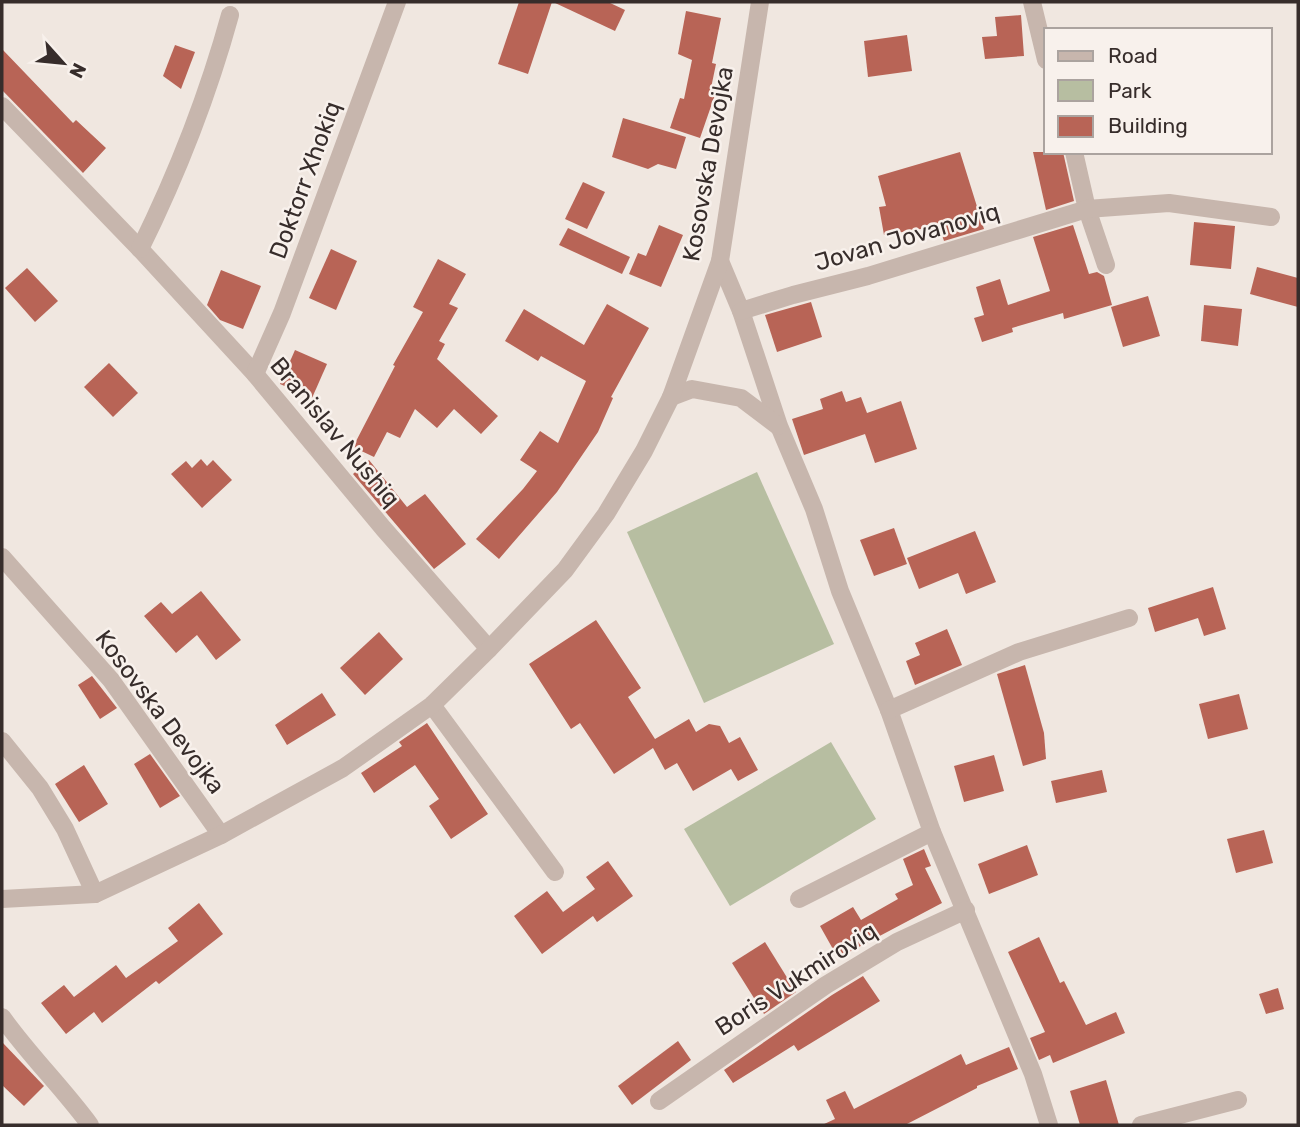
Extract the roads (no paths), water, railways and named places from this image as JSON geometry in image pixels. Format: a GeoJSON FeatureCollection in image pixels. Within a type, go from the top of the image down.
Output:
{"type":"FeatureCollection","features":[{"type":"Feature","properties":{"kind":"street","name":"Doktorr Xhokiq"},"geometry":{"type":"LineString","coordinates":[[255,374],[282,313],[397,2]]}},
{"type":"Feature","properties":{"kind":"street","name":"Kosovska Devojka"},"geometry":{"type":"LineString","coordinates":[[2,899],[95,894],[221,835],[343,768],[432,705],[565,569],[606,514],[644,451],[671,397],[720,261],[760,2]]}},
{"type":"Feature","properties":{"kind":"street"},"geometry":{"type":"LineString","coordinates":[[1032,2],[1044,52]]}},
{"type":"Feature","properties":{"kind":"street"},"geometry":{"type":"LineString","coordinates":[[140,249],[164,200],[187,142],[230,15]]}},
{"type":"Feature","properties":{"kind":"street","name":"Branislav Nushiq"},"geometry":{"type":"LineString","coordinates":[[2,106],[140,249],[255,374],[383,528],[489,649]]}},
{"type":"Feature","properties":{"kind":"street"},"geometry":{"type":"LineString","coordinates":[[1074,154],[1087,209],[1107,265]]}},
{"type":"Feature","properties":{"kind":"street","name":"Jovan Jovanoviq"},"geometry":{"type":"LineString","coordinates":[[741,311],[868,276],[1087,209],[1169,203],[1271,217]]}},
{"type":"Feature","properties":{"kind":"street"},"geometry":{"type":"LineString","coordinates":[[720,261],[741,311],[779,426],[814,509],[840,591],[889,710],[932,832],[1033,1074],[1049,1125]]}},
{"type":"Feature","properties":{"kind":"street"},"geometry":{"type":"LineString","coordinates":[[671,397],[692,389],[741,398],[779,426]]}},
{"type":"Feature","properties":{"kind":"street","name":"Kosovska Devojka"},"geometry":{"type":"LineString","coordinates":[[2,557],[111,680],[221,835]]}},
{"type":"Feature","properties":{"kind":"street"},"geometry":{"type":"LineString","coordinates":[[889,710],[1019,652],[1129,618]]}},
{"type":"Feature","properties":{"kind":"street"},"geometry":{"type":"LineString","coordinates":[[432,705],[555,872]]}},
{"type":"Feature","properties":{"kind":"street"},"geometry":{"type":"LineString","coordinates":[[2,741],[40,788],[95,894]]}},
{"type":"Feature","properties":{"kind":"street"},"geometry":{"type":"LineString","coordinates":[[799,899],[932,832]]}},
{"type":"Feature","properties":{"kind":"street","name":"Boris Vukmiroviq"},"geometry":{"type":"LineString","coordinates":[[659,1101],[826,985],[897,942],[966,910]]}},
{"type":"Feature","properties":{"kind":"street"},"geometry":{"type":"LineString","coordinates":[[2,1017],[25,1050],[90,1125]]}},
{"type":"Feature","properties":{"kind":"street"},"geometry":{"type":"LineString","coordinates":[[1141,1125],[1238,1100]]}}]}
